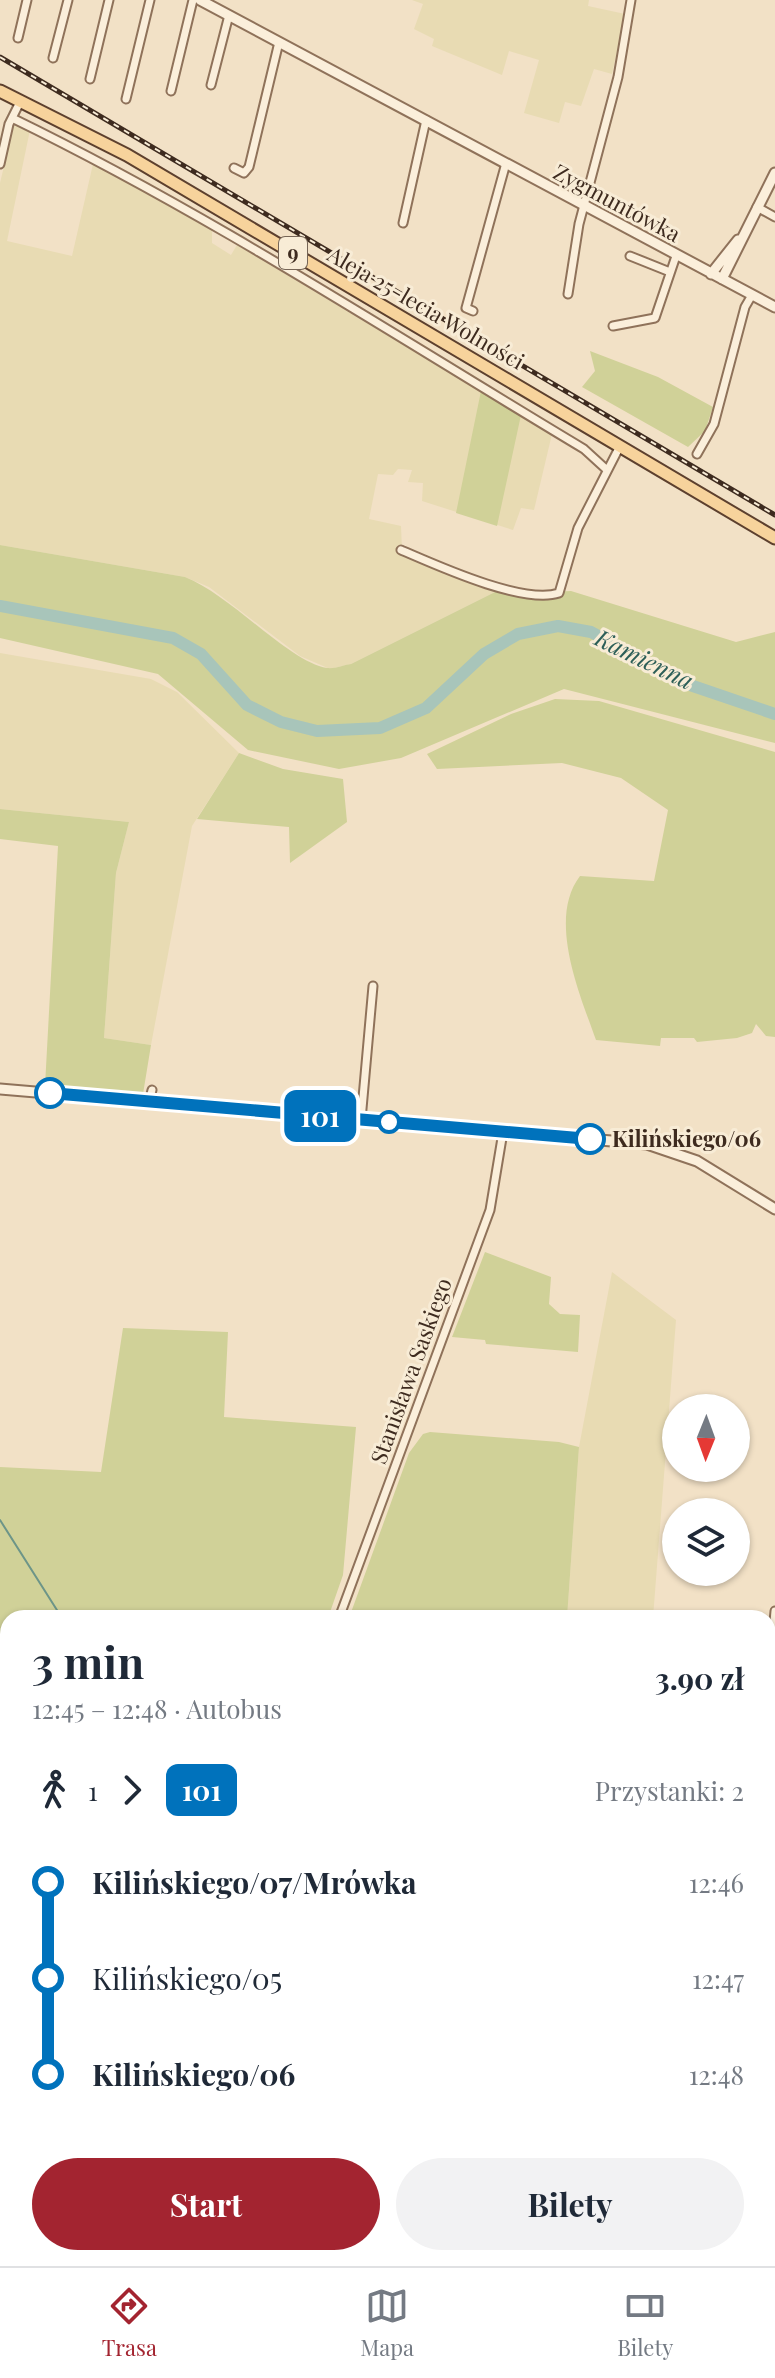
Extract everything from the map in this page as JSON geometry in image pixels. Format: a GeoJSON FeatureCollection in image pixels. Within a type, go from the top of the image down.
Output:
{"type":"FeatureCollection","features":[{"type":"Feature","properties":{"kind":"main road","name":"Aleja 25-lecia Wolności"},"geometry":{"type":"LineString","coordinates":[[0,91],[127,155],[775,538]]}},
{"type":"Feature","properties":{"kind":"street"},"geometry":{"type":"LineString","coordinates":[[18,38],[27,0]]}},
{"type":"Feature","properties":{"kind":"street"},"geometry":{"type":"LineString","coordinates":[[53,58],[68,0]]}},
{"type":"Feature","properties":{"kind":"street"},"geometry":{"type":"LineString","coordinates":[[90,79],[109,0]]}},
{"type":"Feature","properties":{"kind":"street"},"geometry":{"type":"LineString","coordinates":[[126,99],[150,0]]}},
{"type":"Feature","properties":{"kind":"street"},"geometry":{"type":"LineString","coordinates":[[171,91],[193,0]]}},
{"type":"Feature","properties":{"kind":"street","name":"Zygmuntówka"},"geometry":{"type":"LineString","coordinates":[[201,0],[775,307]]}},
{"type":"Feature","properties":{"kind":"street"},"geometry":{"type":"LineString","coordinates":[[568,294],[585,206],[615,91],[631,0]]}},
{"type":"Feature","properties":{"kind":"street"},"geometry":{"type":"LineString","coordinates":[[211,85],[229,15]]}},
{"type":"Feature","properties":{"kind":"street"},"geometry":{"type":"LineString","coordinates":[[234,168],[244,173],[249,167],[279,42]]}},
{"type":"Feature","properties":{"kind":"street"},"geometry":{"type":"LineString","coordinates":[[0,164],[12,118],[21,100]]}},
{"type":"Feature","properties":{"kind":"street"},"geometry":{"type":"LineString","coordinates":[[12,118],[108,167],[228,236],[584,449],[607,470]]}},
{"type":"Feature","properties":{"kind":"street"},"geometry":{"type":"LineString","coordinates":[[403,223],[426,120]]}},
{"type":"Feature","properties":{"kind":"street"},"geometry":{"type":"LineString","coordinates":[[473,311],[466,308],[506,163]]}},
{"type":"Feature","properties":{"kind":"street"},"geometry":{"type":"LineString","coordinates":[[722,279],[775,173]]}},
{"type":"Feature","properties":{"kind":"street"},"geometry":{"type":"LineString","coordinates":[[757,207],[775,217]]}},
{"type":"Feature","properties":{"kind":"street"},"geometry":{"type":"LineString","coordinates":[[711,274],[741,237]]}},
{"type":"Feature","properties":{"kind":"street"},"geometry":{"type":"LineString","coordinates":[[630,256],[670,272]]}},
{"type":"Feature","properties":{"kind":"street"},"geometry":{"type":"LineString","coordinates":[[613,326],[655,318],[676,256]]}},
{"type":"Feature","properties":{"kind":"street"},"geometry":{"type":"LineString","coordinates":[[697,454],[714,424],[745,307],[752,295]]}},
{"type":"Feature","properties":{"kind":"street"},"geometry":{"type":"LineString","coordinates":[[401,550],[503,588],[543,595],[559,593],[578,528],[620,446]]}},
{"type":"Feature","properties":{"kind":"street"},"geometry":{"type":"LineString","coordinates":[[361,1120],[373,986]]}},
{"type":"Feature","properties":{"kind":"street"},"geometry":{"type":"LineString","coordinates":[[0,1089],[668,1148],[697,1161],[775,1209]]}},
{"type":"Feature","properties":{"kind":"street"},"geometry":{"type":"LineString","coordinates":[[149,1102],[152,1090]]}},
{"type":"Feature","properties":{"kind":"street","name":"Stanisława Saskiego"},"geometry":{"type":"LineString","coordinates":[[342,1610],[490,1210],[503,1132]]}},
{"type":"Feature","properties":{"kind":"shaded area"},"geometry":{"type":"Polygon","coordinates":[[[412,0],[589,0],[588,6],[625,14],[612,74],[594,69],[581,106],[565,102],[559,123],[524,113],[539,60],[509,51],[502,75],[432,46],[434,39],[414,29],[423,4],[412,0]]]}},
{"type":"Feature","properties":{"kind":"shaded area"},"geometry":{"type":"Polygon","coordinates":[[[14,125],[30,130],[7,241],[72,256],[93,164],[212,230],[212,243],[231,255],[237,245],[552,434],[534,510],[521,508],[513,530],[422,501],[423,483],[408,482],[412,470],[398,469],[393,475],[378,474],[369,519],[401,526],[402,550],[503,588],[351,664],[330,669],[300,656],[209,587],[185,577],[0,545],[0,183],[14,125]]]}},
{"type":"Feature","properties":{"kind":"shaded area"},"geometry":{"type":"Polygon","coordinates":[[[0,653],[151,679],[177,692],[239,753],[192,826],[151,1045],[104,1038],[116,873],[129,822],[0,809],[0,653]]]}},
{"type":"Feature","properties":{"kind":"shaded area"},"geometry":{"type":"Polygon","coordinates":[[[612,1272],[676,1320],[670,1394],[662,1394],[663,1482],[654,1610],[568,1610],[579,1447],[612,1272]]]}},
{"type":"Feature","properties":{"kind":"green space"},"geometry":{"type":"Polygon","coordinates":[[[590,351],[658,377],[713,407],[705,431],[688,447],[582,387],[595,371],[590,351]]]}},
{"type":"Feature","properties":{"kind":"green space"},"geometry":{"type":"Polygon","coordinates":[[[481,391],[521,415],[497,526],[456,513],[481,391]]]}},
{"type":"Feature","properties":{"kind":"green space"},"geometry":{"type":"Polygon","coordinates":[[[0,545],[185,577],[221,598],[295,654],[327,668],[351,664],[503,588],[527,593],[571,591],[736,642],[775,632],[775,743],[564,689],[401,758],[339,769],[248,750],[158,674],[0,638],[0,545]]]}},
{"type":"Feature","properties":{"kind":"green space"},"geometry":{"type":"Polygon","coordinates":[[[555,699],[599,701],[775,752],[775,1037],[766,1036],[756,1024],[752,1033],[737,1038],[697,1042],[694,1038],[661,1038],[660,1046],[596,1040],[575,980],[566,935],[566,913],[571,894],[580,876],[654,881],[668,810],[621,778],[562,763],[437,769],[427,754],[511,714],[555,699]]]}},
{"type":"Feature","properties":{"kind":"green space"},"geometry":{"type":"Polygon","coordinates":[[[239,753],[283,769],[343,779],[347,822],[290,863],[289,827],[197,819],[239,753]]]}},
{"type":"Feature","properties":{"kind":"green space"},"geometry":{"type":"Polygon","coordinates":[[[0,809],[129,822],[116,873],[104,1038],[151,1045],[143,1094],[45,1086],[58,846],[0,839],[0,809]]]}},
{"type":"Feature","properties":{"kind":"green space"},"geometry":{"type":"Polygon","coordinates":[[[485,1252],[551,1277],[549,1304],[560,1314],[580,1315],[578,1352],[486,1344],[485,1340],[452,1337],[485,1252]]]}},
{"type":"Feature","properties":{"kind":"green space"},"geometry":{"type":"Polygon","coordinates":[[[123,1328],[228,1332],[224,1417],[356,1427],[343,1575],[331,1610],[0,1610],[0,1467],[101,1472],[123,1328]]]}},
{"type":"Feature","properties":{"kind":"green space"},"geometry":{"type":"Polygon","coordinates":[[[430,1432],[559,1442],[579,1447],[568,1610],[352,1610],[409,1453],[423,1434],[430,1432]]]}},
{"type":"Feature","properties":{"kind":"waterway","name":"Kamienna"},"geometry":{"type":"LineString","coordinates":[[0,606],[173,638],[201,654],[247,705],[281,722],[317,731],[380,728],[426,708],[484,654],[518,634],[558,626],[591,632],[690,685],[775,714]]}},
{"type":"Feature","properties":{"kind":"waterway"},"geometry":{"type":"LineString","coordinates":[[0,1520],[57,1610]]}},
{"type":"Feature","properties":{"kind":"railway"},"geometry":{"type":"LineString","coordinates":[[0,57],[775,515]]}},
{"type":"Feature","properties":{"kind":"bus line","name":"101"},"geometry":{"type":"LineString","coordinates":[[50,1093],[590,1139]]}},
{"type":"Feature","properties":{"kind":"place","name":"Kilińskiego/06"},"geometry":{"type":"Point","coordinates":[590,1139]}}]}
